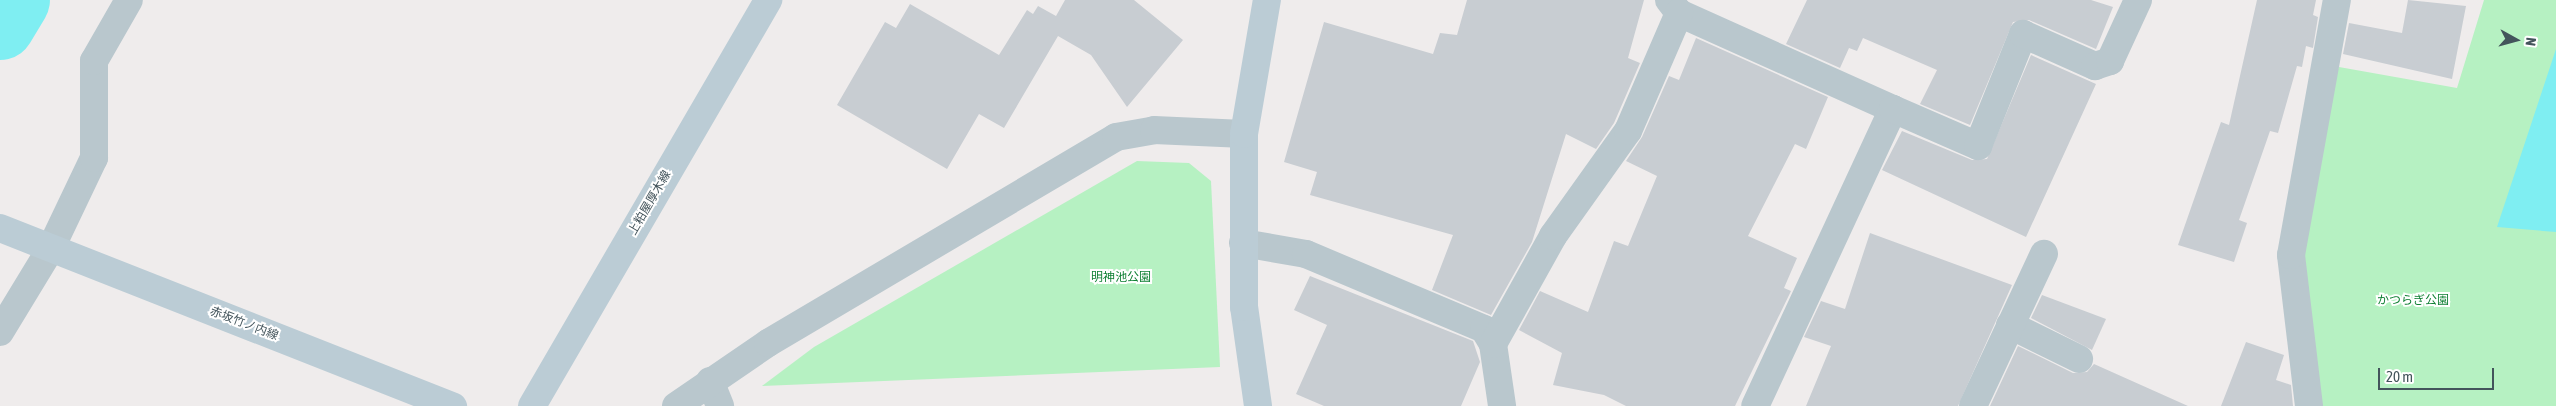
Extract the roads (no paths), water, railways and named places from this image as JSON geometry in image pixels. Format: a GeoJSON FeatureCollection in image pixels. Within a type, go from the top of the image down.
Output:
{"type":"FeatureCollection","features":[{"type":"Feature","properties":{"kind":"street"},"geometry":{"type":"LineString","coordinates":[[0,332],[43,245],[94,158],[94,61],[129,0]]}},
{"type":"Feature","properties":{"kind":"street","name":"上粕屋厚木線"},"geometry":{"type":"LineString","coordinates":[[532,406],[768,0]]}},
{"type":"Feature","properties":{"kind":"street"},"geometry":{"type":"LineString","coordinates":[[1258,406],[1244,307],[1242,243],[1244,134],[1267,0]]}},
{"type":"Feature","properties":{"kind":"street"},"geometry":{"type":"LineString","coordinates":[[1493,344],[1553,236],[1628,130],[1674,7],[1892,109],[1978,146],[2023,34],[2095,66],[2110,62],[2138,0]]}},
{"type":"Feature","properties":{"kind":"street"},"geometry":{"type":"LineString","coordinates":[[2309,406],[2291,255],[2337,0]]}},
{"type":"Feature","properties":{"kind":"street"},"geometry":{"type":"LineString","coordinates":[[1755,406],[1892,109]]}},
{"type":"Feature","properties":{"kind":"street"},"geometry":{"type":"LineString","coordinates":[[676,406],[710,381],[1116,137],[1154,130],[1244,134]]}},
{"type":"Feature","properties":{"kind":"street","name":"赤坂竹ノ内線"},"geometry":{"type":"LineString","coordinates":[[0,228],[453,406]]}},
{"type":"Feature","properties":{"kind":"street"},"geometry":{"type":"LineString","coordinates":[[1242,243],[1306,254],[1484,329],[1493,344],[1502,406]]}},
{"type":"Feature","properties":{"kind":"street"},"geometry":{"type":"LineString","coordinates":[[1972,406],[2044,254]]}},
{"type":"Feature","properties":{"kind":"street"},"geometry":{"type":"LineString","coordinates":[[2010,325],[2079,359]]}},
{"type":"Feature","properties":{"kind":"street"},"geometry":{"type":"LineString","coordinates":[[710,381],[720,406]]}},
{"type":"Feature","properties":{"kind":"water"},"geometry":{"type":"Polygon","coordinates":[[[2556,49],[2556,232],[2497,227],[2556,49]]]}},
{"type":"Feature","properties":{"kind":"waterway"},"geometry":{"type":"LineString","coordinates":[[0,25],[15,0]]}},
{"type":"Feature","properties":{"kind":"park label","name":"明神池公園"},"geometry":{"type":"Point","coordinates":[1121,278]}},
{"type":"Feature","properties":{"kind":"park label","name":"かつらぎ公園"},"geometry":{"type":"Point","coordinates":[2413,301]}}]}
